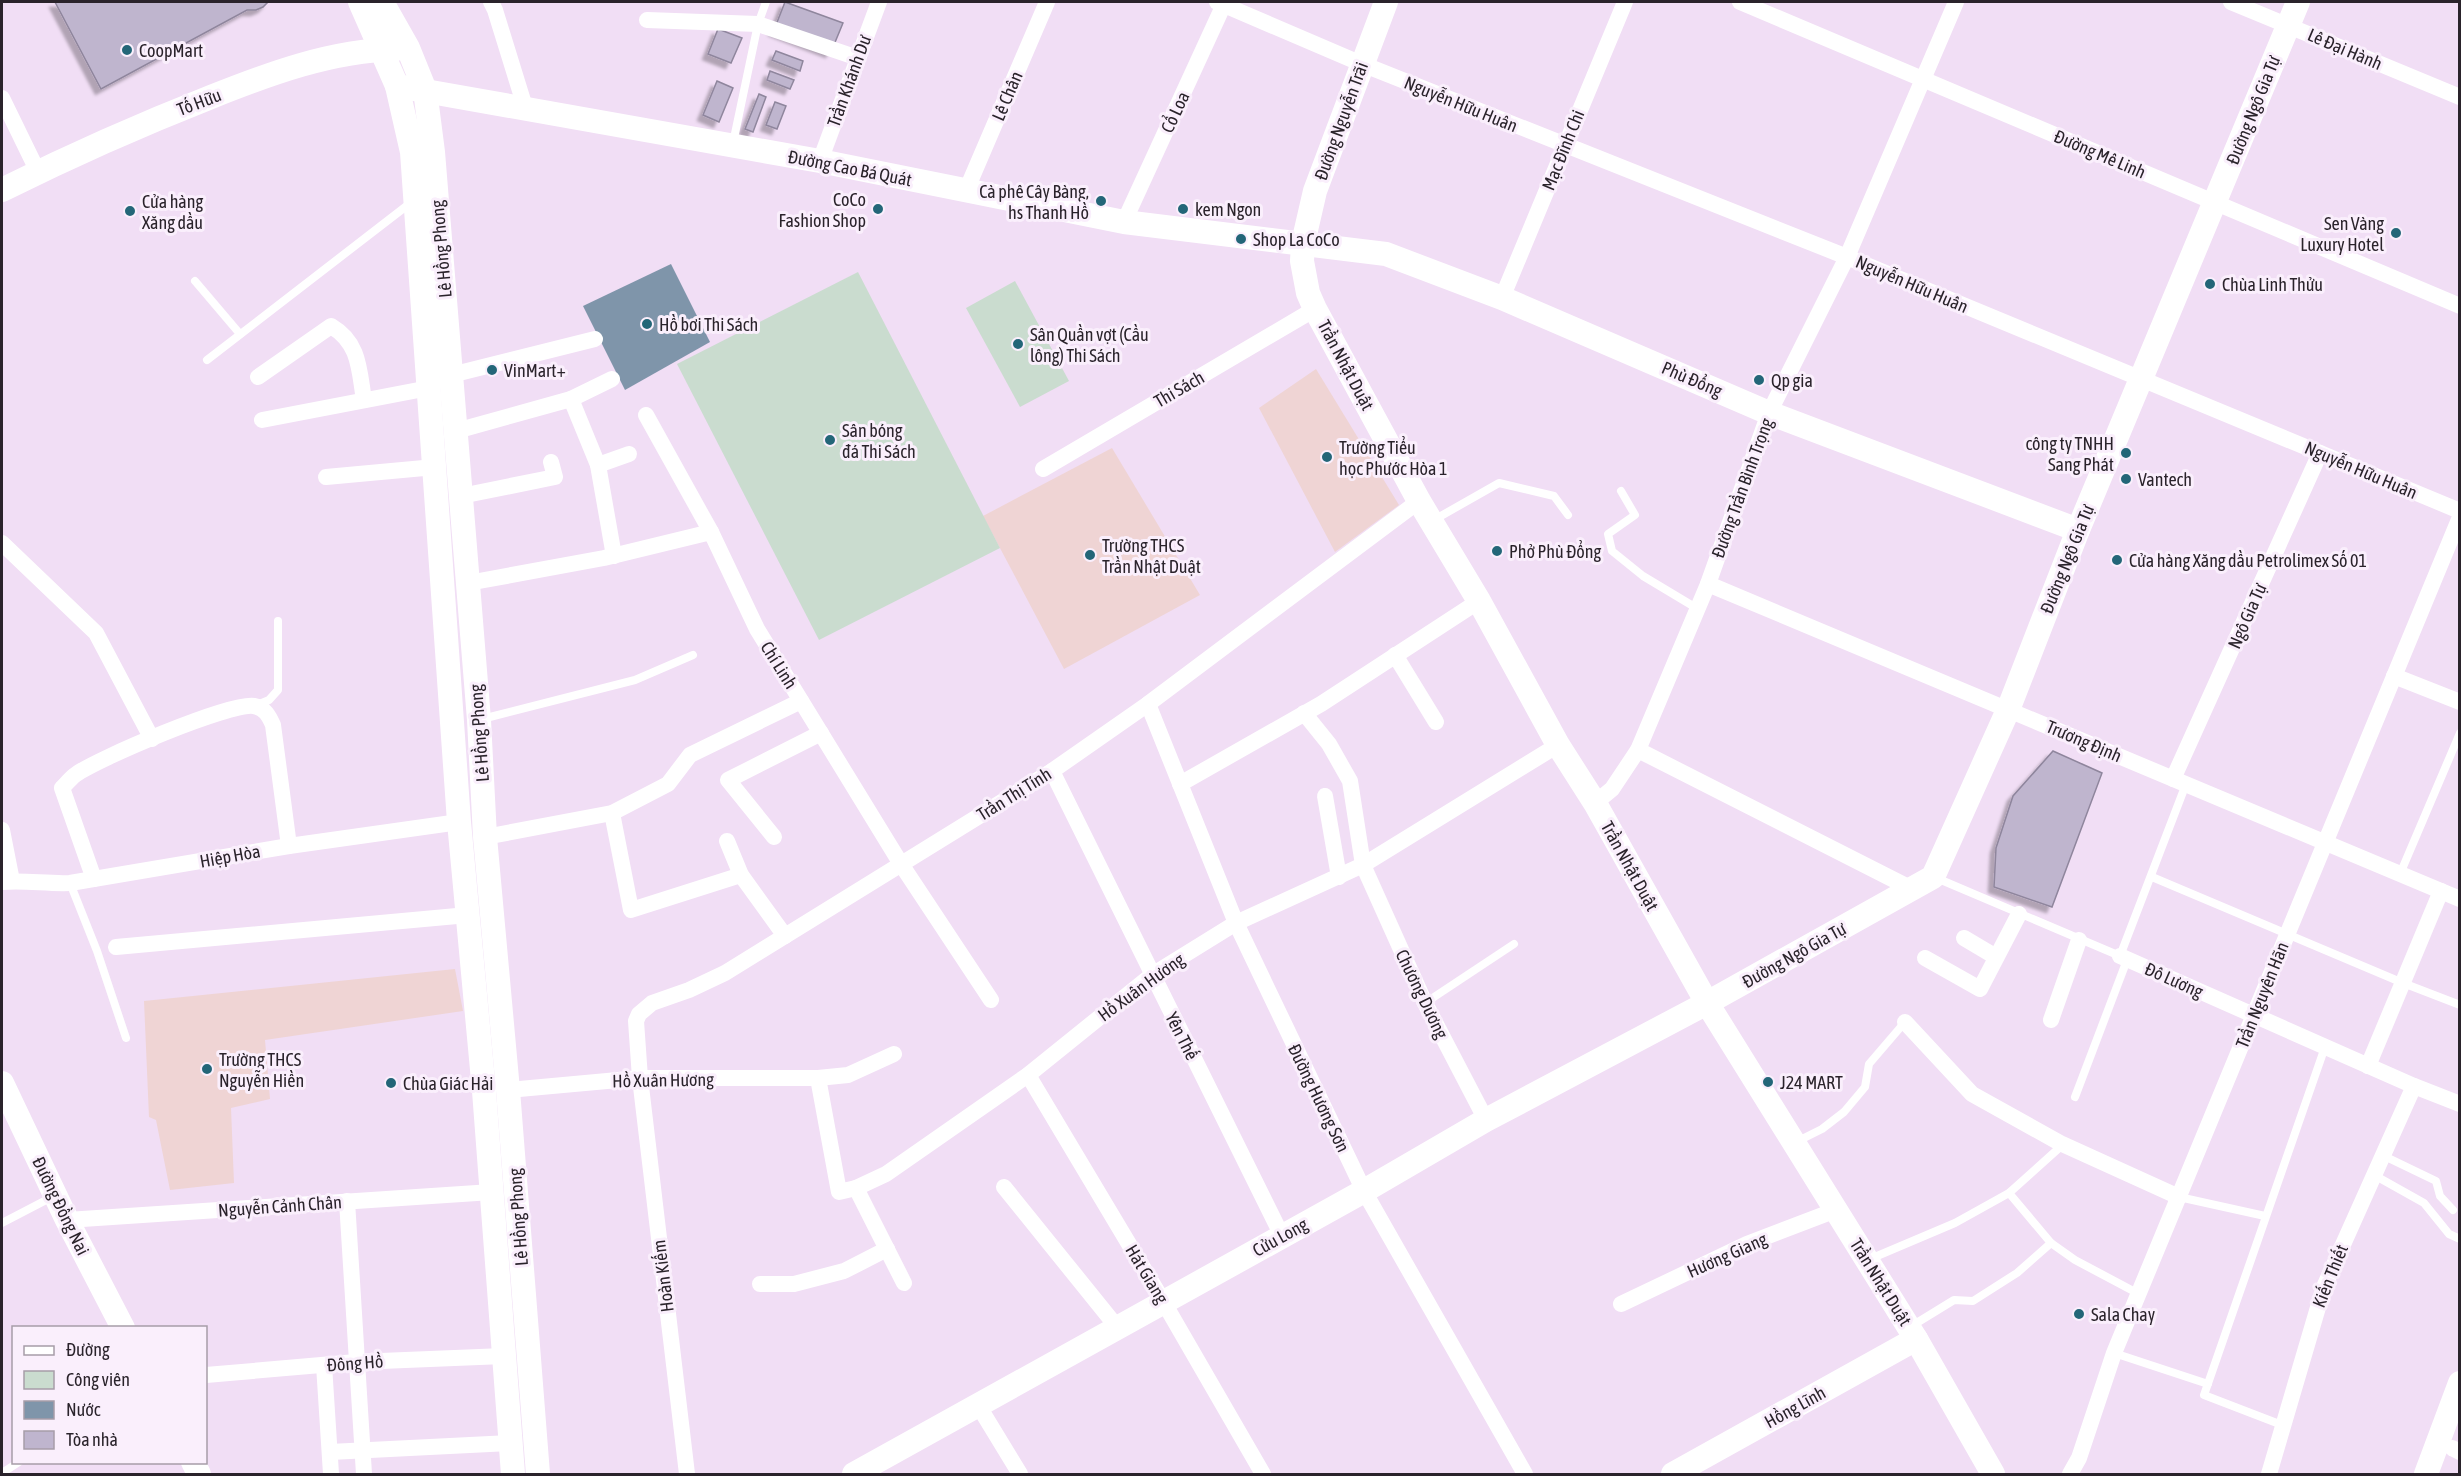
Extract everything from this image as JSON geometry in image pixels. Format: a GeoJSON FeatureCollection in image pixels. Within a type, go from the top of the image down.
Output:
{"type":"FeatureCollection","features":[{"type":"Feature","properties":{"kind":"street","name":"Lê Hồng Phong"},"geometry":{"type":"LineString","coordinates":[[360,2],[397,86],[412,152],[459,822],[484,1091],[499,1181],[538,1474]]}},
{"type":"Feature","properties":{"kind":"street","name":"Lê Hồng Phong"},"geometry":{"type":"LineString","coordinates":[[382,2],[408,48],[425,90],[433,152],[479,720],[485,837],[508,1090],[499,1181],[504,1356],[513,1474]]}},
{"type":"Feature","properties":{"kind":"street","name":"Trần Khánh Dư"},"geometry":{"type":"LineString","coordinates":[[819,160],[879,2]]}},
{"type":"Feature","properties":{"kind":"street","name":"Lê Chân"},"geometry":{"type":"LineString","coordinates":[[966,191],[1047,2]]}},
{"type":"Feature","properties":{"kind":"street","name":"Nguyễn Hữu Huân"},"geometry":{"type":"LineString","coordinates":[[1222,2],[1362,64],[1565,147],[1847,257],[2460,511]]}},
{"type":"Feature","properties":{"kind":"street","name":"Cổ Loa"},"geometry":{"type":"LineString","coordinates":[[1124,222],[1222,2]]}},
{"type":"Feature","properties":{"kind":"street","name":"Đường Nguyễn Trãi"},"geometry":{"type":"LineString","coordinates":[[1303,243],[1315,191],[1386,2]]}},
{"type":"Feature","properties":{"kind":"street","name":"Mạc Đĩnh Chi"},"geometry":{"type":"LineString","coordinates":[[1502,298],[1625,2]]}},
{"type":"Feature","properties":{"kind":"street","name":"Đường Mê Linh"},"geometry":{"type":"LineString","coordinates":[[1740,2],[2460,306]]}},
{"type":"Feature","properties":{"kind":"street","name":"Đường Trần Bình Trọng"},"geometry":{"type":"LineString","coordinates":[[1595,803],[1612,789],[1638,750],[1708,584],[1769,412],[1847,257],[1956,2]]}},
{"type":"Feature","properties":{"kind":"street","name":"Lê Đại Hành"},"geometry":{"type":"LineString","coordinates":[[2231,2],[2460,97]]}},
{"type":"Feature","properties":{"kind":"street","name":"Đường Ngô Gia Tự"},"geometry":{"type":"LineString","coordinates":[[1707,1003],[1933,877],[2008,710],[2078,530],[2298,2]]}},
{"type":"Feature","properties":{"kind":"street"},"geometry":{"type":"LineString","coordinates":[[498,4],[525,107]]}},
{"type":"Feature","properties":{"kind":"street"},"geometry":{"type":"LineString","coordinates":[[647,20],[758,24],[858,58]]}},
{"type":"Feature","properties":{"kind":"street","name":"Tố Hữu"},"geometry":{"type":"LineString","coordinates":[[2,190],[166,115],[259,78],[327,56],[408,48]]}},
{"type":"Feature","properties":{"kind":"street","name":"Đường Cao Bá Quát"},"geometry":{"type":"LineString","coordinates":[[397,86],[525,107],[732,147],[819,160],[1124,222],[1303,243]]}},
{"type":"Feature","properties":{"kind":"street"},"geometry":{"type":"LineString","coordinates":[[2,98],[38,172]]}},
{"type":"Feature","properties":{"kind":"street","name":"Phù Đổng"},"geometry":{"type":"LineString","coordinates":[[1303,243],[1386,254],[1502,298],[1769,412],[2078,530]]}},
{"type":"Feature","properties":{"kind":"street","name":"Trần Nhật Duật"},"geometry":{"type":"LineString","coordinates":[[1303,243],[1304,277],[1315,309],[1419,501],[1479,601],[1558,745],[1595,803],[1707,1003],[1912,1334],[1993,1474]]}},
{"type":"Feature","properties":{"kind":"street","name":"Thi Sách"},"geometry":{"type":"LineString","coordinates":[[1042,469],[1315,309]]}},
{"type":"Feature","properties":{"kind":"street"},"geometry":{"type":"LineString","coordinates":[[258,377],[331,326],[342,332],[356,353],[364,400]]}},
{"type":"Feature","properties":{"kind":"street"},"geometry":{"type":"LineString","coordinates":[[451,375],[595,339]]}},
{"type":"Feature","properties":{"kind":"street"},"geometry":{"type":"LineString","coordinates":[[456,431],[571,399],[612,379]]}},
{"type":"Feature","properties":{"kind":"street"},"geometry":{"type":"LineString","coordinates":[[262,420],[429,388]]}},
{"type":"Feature","properties":{"kind":"street"},"geometry":{"type":"LineString","coordinates":[[571,399],[598,465],[614,556]]}},
{"type":"Feature","properties":{"kind":"street","name":"Chí Linh"},"geometry":{"type":"LineString","coordinates":[[646,415],[711,532],[757,629],[902,864],[991,1000]]}},
{"type":"Feature","properties":{"kind":"street","name":"Ngô Gia Tự"},"geometry":{"type":"LineString","coordinates":[[2180,782],[2320,453]]}},
{"type":"Feature","properties":{"kind":"street"},"geometry":{"type":"LineString","coordinates":[[598,465],[630,454]]}},
{"type":"Feature","properties":{"kind":"street"},"geometry":{"type":"LineString","coordinates":[[461,496],[555,477],[551,462]]}},
{"type":"Feature","properties":{"kind":"street"},"geometry":{"type":"LineString","coordinates":[[326,477],[435,467]]}},
{"type":"Feature","properties":{"kind":"street","name":"Trần Thị Tính"},"geometry":{"type":"LineString","coordinates":[[640,1078],[636,1022],[644,1008],[709,982],[1052,771],[1148,704],[1419,501]]}},
{"type":"Feature","properties":{"kind":"street","name":"Trần Nguyên Hãn"},"geometry":{"type":"LineString","coordinates":[[2070,1474],[2079,1458],[2114,1353],[2460,517]]}},
{"type":"Feature","properties":{"kind":"street"},"geometry":{"type":"LineString","coordinates":[[468,583],[614,556],[711,532]]}},
{"type":"Feature","properties":{"kind":"street"},"geometry":{"type":"LineString","coordinates":[[2,543],[96,633],[152,739]]}},
{"type":"Feature","properties":{"kind":"street","name":"Trương Định"},"geometry":{"type":"LineString","coordinates":[[1708,584],[2460,899]]}},
{"type":"Feature","properties":{"kind":"street"},"geometry":{"type":"LineString","coordinates":[[1180,784],[1304,713],[1479,601]]}},
{"type":"Feature","properties":{"kind":"street"},"geometry":{"type":"LineString","coordinates":[[1395,655],[1436,722]]}},
{"type":"Feature","properties":{"kind":"street"},"geometry":{"type":"LineString","coordinates":[[2394,676],[2460,702]]}},
{"type":"Feature","properties":{"kind":"street"},"geometry":{"type":"LineString","coordinates":[[485,837],[612,813],[668,784],[690,755],[801,701]]}},
{"type":"Feature","properties":{"kind":"street","name":"Đường Hương Sơn"},"geometry":{"type":"LineString","coordinates":[[1148,704],[1236,923],[1364,1191],[1525,1474]]}},
{"type":"Feature","properties":{"kind":"street"},"geometry":{"type":"LineString","coordinates":[[94,879],[62,788],[75,775],[152,739],[226,711],[255,706],[263,709],[268,716],[275,736],[289,846]]}},
{"type":"Feature","properties":{"kind":"street","name":"Chương Dương"},"geometry":{"type":"LineString","coordinates":[[1304,713],[1329,744],[1350,781],[1363,865],[1425,1003],[1486,1120]]}},
{"type":"Feature","properties":{"kind":"street"},"geometry":{"type":"LineString","coordinates":[[774,837],[728,780],[821,733]]}},
{"type":"Feature","properties":{"kind":"street","name":"Hồ Xuân Hương"},"geometry":{"type":"LineString","coordinates":[[855,1188],[886,1174],[1028,1076],[1152,975],[1236,923],[1363,865],[1558,745]]}},
{"type":"Feature","properties":{"kind":"street"},"geometry":{"type":"LineString","coordinates":[[1638,750],[1912,889]]}},
{"type":"Feature","properties":{"kind":"street","name":"Yên Thế"},"geometry":{"type":"LineString","coordinates":[[1052,771],[1282,1236]]}},
{"type":"Feature","properties":{"kind":"street"},"geometry":{"type":"LineString","coordinates":[[1325,796],[1339,877]]}},
{"type":"Feature","properties":{"kind":"street"},"geometry":{"type":"LineString","coordinates":[[612,813],[631,910],[741,875]]}},
{"type":"Feature","properties":{"kind":"street","name":"Hiệp Hòa"},"geometry":{"type":"LineString","coordinates":[[7,882],[70,883],[289,846],[459,822]]}},
{"type":"Feature","properties":{"kind":"street"},"geometry":{"type":"LineString","coordinates":[[2,830],[7,882]]}},
{"type":"Feature","properties":{"kind":"street"},"geometry":{"type":"LineString","coordinates":[[727,841],[741,875],[785,936]]}},
{"type":"Feature","properties":{"kind":"street"},"geometry":{"type":"LineString","coordinates":[[2368,1066],[2441,891]]}},
{"type":"Feature","properties":{"kind":"street"},"geometry":{"type":"LineString","coordinates":[[1925,958],[1980,989],[2019,914]]}},
{"type":"Feature","properties":{"kind":"street"},"geometry":{"type":"LineString","coordinates":[[116,947],[468,915]]}},
{"type":"Feature","properties":{"kind":"street"},"geometry":{"type":"LineString","coordinates":[[1964,938],[1996,957]]}},
{"type":"Feature","properties":{"kind":"street"},"geometry":{"type":"LineString","coordinates":[[2051,1020],[2079,940]]}},
{"type":"Feature","properties":{"kind":"street","name":"Đô Lương"},"geometry":{"type":"LineString","coordinates":[[2124,958],[2414,1086],[2460,1104]]}},
{"type":"Feature","properties":{"kind":"street","name":"Cửu Long"},"geometry":{"type":"LineString","coordinates":[[854,1474],[1364,1191],[1486,1120],[1707,1003]]}},
{"type":"Feature","properties":{"kind":"street"},"geometry":{"type":"LineString","coordinates":[[1905,1022],[1972,1094],[2060,1143],[2179,1197]]}},
{"type":"Feature","properties":{"kind":"street","name":"Hồ Xuân Hương"},"geometry":{"type":"LineString","coordinates":[[508,1090],[640,1078],[818,1078],[848,1075],[894,1054]]}},
{"type":"Feature","properties":{"kind":"street","name":"Hát Giang"},"geometry":{"type":"LineString","coordinates":[[1028,1076],[1163,1301],[1263,1474]]}},
{"type":"Feature","properties":{"kind":"street","name":"Hoàn Kiếm"},"geometry":{"type":"LineString","coordinates":[[640,1078],[687,1474]]}},
{"type":"Feature","properties":{"kind":"street"},"geometry":{"type":"LineString","coordinates":[[818,1078],[839,1192],[855,1188],[904,1283]]}},
{"type":"Feature","properties":{"kind":"street","name":"Đường Đồng Nai"},"geometry":{"type":"LineString","coordinates":[[2,1083],[67,1220],[122,1326]]}},
{"type":"Feature","properties":{"kind":"street","name":"Kiến Thiết"},"geometry":{"type":"LineString","coordinates":[[2269,1474],[2324,1287],[2414,1086]]}},
{"type":"Feature","properties":{"kind":"street"},"geometry":{"type":"LineString","coordinates":[[484,1091],[508,1090]]}},
{"type":"Feature","properties":{"kind":"street","name":"Nguyễn Cảnh Chân"},"geometry":{"type":"LineString","coordinates":[[67,1220],[347,1201],[499,1181]]}},
{"type":"Feature","properties":{"kind":"street"},"geometry":{"type":"LineString","coordinates":[[1004,1187],[1117,1327]]}},
{"type":"Feature","properties":{"kind":"street"},"geometry":{"type":"LineString","coordinates":[[347,1201],[364,1474]]}},
{"type":"Feature","properties":{"kind":"street","name":"Hương Giang"},"geometry":{"type":"LineString","coordinates":[[1621,1304],[1747,1244],[1836,1210]]}},
{"type":"Feature","properties":{"kind":"street"},"geometry":{"type":"LineString","coordinates":[[760,1284],[795,1284],[844,1271],[887,1249]]}},
{"type":"Feature","properties":{"kind":"street","name":"Hồng Lĩnh"},"geometry":{"type":"LineString","coordinates":[[1673,1474],[1912,1334]]}},
{"type":"Feature","properties":{"kind":"street","name":"Đông Hồ"},"geometry":{"type":"LineString","coordinates":[[207,1375],[356,1362],[504,1356]]}},
{"type":"Feature","properties":{"kind":"street"},"geometry":{"type":"LineString","coordinates":[[324,1365],[331,1474]]}},
{"type":"Feature","properties":{"kind":"street"},"geometry":{"type":"LineString","coordinates":[[2426,1474],[2460,1383]]}},
{"type":"Feature","properties":{"kind":"street"},"geometry":{"type":"LineString","coordinates":[[978,1405],[1020,1474]]}},
{"type":"Feature","properties":{"kind":"street"},"geometry":{"type":"LineString","coordinates":[[330,1452],[510,1443]]}},
{"type":"Feature","properties":{"kind":"street"},"geometry":{"type":"LineString","coordinates":[[2442,1474],[2457,1443]]}},
{"type":"Feature","properties":{"kind":"lane"},"geometry":{"type":"LineString","coordinates":[[732,147],[758,24],[766,2]]}},
{"type":"Feature","properties":{"kind":"lane"},"geometry":{"type":"LineString","coordinates":[[207,360],[415,199]]}},
{"type":"Feature","properties":{"kind":"lane"},"geometry":{"type":"LineString","coordinates":[[195,281],[240,334]]}},
{"type":"Feature","properties":{"kind":"lane"},"geometry":{"type":"LineString","coordinates":[[1431,522],[1499,483],[1554,495],[1568,515]]}},
{"type":"Feature","properties":{"kind":"lane"},"geometry":{"type":"LineString","coordinates":[[1621,491],[1635,515],[1608,534],[1612,551],[1643,576],[1698,609]]}},
{"type":"Feature","properties":{"kind":"lane"},"geometry":{"type":"LineString","coordinates":[[255,706],[268,700],[278,690],[278,621]]}},
{"type":"Feature","properties":{"kind":"lane"},"geometry":{"type":"LineString","coordinates":[[479,720],[635,680],[693,655]]}},
{"type":"Feature","properties":{"kind":"lane"},"geometry":{"type":"LineString","coordinates":[[2400,874],[2460,733]]}},
{"type":"Feature","properties":{"kind":"lane"},"geometry":{"type":"LineString","coordinates":[[2075,1096],[2152,877],[2180,782]]}},
{"type":"Feature","properties":{"kind":"lane","name":"Đô Lương"},"geometry":{"type":"LineString","coordinates":[[1933,877],[2124,958]]}},
{"type":"Feature","properties":{"kind":"lane"},"geometry":{"type":"LineString","coordinates":[[2152,877],[2460,1005]]}},
{"type":"Feature","properties":{"kind":"lane"},"geometry":{"type":"LineString","coordinates":[[70,883],[126,1038]]}},
{"type":"Feature","properties":{"kind":"lane"},"geometry":{"type":"LineString","coordinates":[[1425,1003],[1514,944]]}},
{"type":"Feature","properties":{"kind":"lane"},"geometry":{"type":"LineString","coordinates":[[1794,1143],[1822,1129],[1844,1112],[1865,1087],[1869,1064],[1905,1022]]}},
{"type":"Feature","properties":{"kind":"lane"},"geometry":{"type":"LineString","coordinates":[[2282,1425],[2204,1395],[2325,1047]]}},
{"type":"Feature","properties":{"kind":"lane"},"geometry":{"type":"LineString","coordinates":[[1867,1260],[1955,1223],[2010,1193],[2058,1149],[2060,1143]]}},
{"type":"Feature","properties":{"kind":"lane"},"geometry":{"type":"LineString","coordinates":[[2382,1155],[2436,1181],[2440,1196],[2453,1210]]}},
{"type":"Feature","properties":{"kind":"lane"},"geometry":{"type":"LineString","coordinates":[[2374,1175],[2424,1203],[2449,1234],[2460,1239]]}},
{"type":"Feature","properties":{"kind":"lane"},"geometry":{"type":"LineString","coordinates":[[2010,1193],[2051,1243],[2075,1260],[2139,1294]]}},
{"type":"Feature","properties":{"kind":"lane"},"geometry":{"type":"LineString","coordinates":[[2,1223],[55,1195]]}},
{"type":"Feature","properties":{"kind":"lane"},"geometry":{"type":"LineString","coordinates":[[2179,1197],[2265,1216]]}},
{"type":"Feature","properties":{"kind":"lane"},"geometry":{"type":"LineString","coordinates":[[1912,1334],[1954,1300],[1973,1301],[2017,1273],[2051,1243]]}},
{"type":"Feature","properties":{"kind":"lane"},"geometry":{"type":"LineString","coordinates":[[2114,1353],[2208,1384]]}},
{"type":"Feature","properties":{"kind":"lane"},"geometry":{"type":"LineString","coordinates":[[2,1473],[16,1464]]}},
{"type":"Feature","properties":{"kind":"shaded area","name":"Trường Tiểu học Phước Hòa 1"},"geometry":{"type":"Polygon","coordinates":[[[1316,369],[1399,505],[1335,552],[1259,408],[1316,369]]]}},
{"type":"Feature","properties":{"kind":"shaded area","name":"Trường THCS Trần Nhật Duật"},"geometry":{"type":"Polygon","coordinates":[[[1112,448],[1200,595],[1064,669],[983,516],[1112,448]]]}},
{"type":"Feature","properties":{"kind":"shaded area","name":"Trường THCS Nguyễn Hiền"},"geometry":{"type":"Polygon","coordinates":[[[455,969],[463,1011],[265,1040],[270,1099],[231,1108],[234,1183],[170,1190],[156,1120],[149,1117],[144,1001],[455,969]]]}},
{"type":"Feature","properties":{"kind":"green space","name":"Sân bóng đá Thi Sách"},"geometry":{"type":"Polygon","coordinates":[[[858,272],[1000,548],[819,640],[677,364],[858,272]]]}},
{"type":"Feature","properties":{"kind":"green space","name":"Sân Quần vợt (Cầu lông) Thi Sách"},"geometry":{"type":"Polygon","coordinates":[[[1015,281],[1069,381],[1020,407],[966,308],[1015,281]]]}},
{"type":"Feature","properties":{"kind":"water","name":"Hồ bơi Thi Sách"},"geometry":{"type":"Polygon","coordinates":[[[671,264],[710,342],[625,390],[583,306],[671,264]]]}},
{"type":"Feature","properties":{"kind":"building","name":"CoopMart"},"geometry":{"type":"Polygon","coordinates":[[[55,2],[268,2],[256,10],[247,10],[101,89],[55,2]]]}},
{"type":"Feature","properties":{"kind":"building"},"geometry":{"type":"Polygon","coordinates":[[[785,2],[843,23],[831,52],[774,30],[785,2]]]}},
{"type":"Feature","properties":{"kind":"building"},"geometry":{"type":"Polygon","coordinates":[[[718,29],[742,38],[731,63],[708,54],[718,29]]]}},
{"type":"Feature","properties":{"kind":"building"},"geometry":{"type":"Polygon","coordinates":[[[776,51],[803,61],[800,71],[772,60],[776,51]]]}},
{"type":"Feature","properties":{"kind":"building"},"geometry":{"type":"Polygon","coordinates":[[[770,71],[794,80],[790,89],[767,80],[770,71]]]}},
{"type":"Feature","properties":{"kind":"building"},"geometry":{"type":"Polygon","coordinates":[[[717,81],[733,88],[719,122],[703,115],[717,81]]]}},
{"type":"Feature","properties":{"kind":"building"},"geometry":{"type":"Polygon","coordinates":[[[759,94],[766,97],[753,132],[745,129],[759,94]]]}},
{"type":"Feature","properties":{"kind":"building"},"geometry":{"type":"Polygon","coordinates":[[[775,102],[786,106],[777,129],[766,125],[775,102]]]}},
{"type":"Feature","properties":{"kind":"building"},"geometry":{"type":"Polygon","coordinates":[[[2053,751],[2102,773],[2052,907],[1994,887],[1996,848],[2013,796],[2053,751]]]}},
{"type":"Feature","properties":{"kind":"place","name":"CoopMart"},"geometry":{"type":"Point","coordinates":[127,50]}},
{"type":"Feature","properties":{"kind":"place","name":"Cà phê Cây Bàng, hs Thanh Hồ"},"geometry":{"type":"Point","coordinates":[1101,201]}},
{"type":"Feature","properties":{"kind":"place","name":"CoCo Fashion Shop"},"geometry":{"type":"Point","coordinates":[878,209]}},
{"type":"Feature","properties":{"kind":"place","name":"kem Ngon"},"geometry":{"type":"Point","coordinates":[1183,209]}},
{"type":"Feature","properties":{"kind":"place","name":"Cửa hàng Xăng dầu"},"geometry":{"type":"Point","coordinates":[130,211]}},
{"type":"Feature","properties":{"kind":"place","name":"Sen Vàng Luxury Hotel"},"geometry":{"type":"Point","coordinates":[2396,233]}},
{"type":"Feature","properties":{"kind":"place","name":"Shop La CoCo"},"geometry":{"type":"Point","coordinates":[1241,239]}},
{"type":"Feature","properties":{"kind":"place","name":"Chùa Linh Thửu"},"geometry":{"type":"Point","coordinates":[2210,284]}},
{"type":"Feature","properties":{"kind":"place","name":"Hồ bơi Thi Sách"},"geometry":{"type":"Point","coordinates":[647,324]}},
{"type":"Feature","properties":{"kind":"place","name":"Sân Quần vợt (Cầu lông) Thi Sách"},"geometry":{"type":"Point","coordinates":[1018,344]}},
{"type":"Feature","properties":{"kind":"place","name":"VinMart+"},"geometry":{"type":"Point","coordinates":[492,370]}},
{"type":"Feature","properties":{"kind":"place","name":"Qp gia"},"geometry":{"type":"Point","coordinates":[1759,380]}},
{"type":"Feature","properties":{"kind":"place","name":"Sân bóng đá Thi Sách"},"geometry":{"type":"Point","coordinates":[830,440]}},
{"type":"Feature","properties":{"kind":"place","name":"công ty TNHH Sang Phát"},"geometry":{"type":"Point","coordinates":[2126,453]}},
{"type":"Feature","properties":{"kind":"place","name":"Trường Tiểu học Phước Hòa 1"},"geometry":{"type":"Point","coordinates":[1327,457]}},
{"type":"Feature","properties":{"kind":"place","name":"Vantech"},"geometry":{"type":"Point","coordinates":[2126,479]}},
{"type":"Feature","properties":{"kind":"place","name":"Phở Phù Đổng"},"geometry":{"type":"Point","coordinates":[1497,551]}},
{"type":"Feature","properties":{"kind":"place","name":"Trường THCS Trần Nhật Duật"},"geometry":{"type":"Point","coordinates":[1090,555]}},
{"type":"Feature","properties":{"kind":"place","name":"Cửa hàng Xăng dầu Petrolimex Số 01"},"geometry":{"type":"Point","coordinates":[2117,560]}},
{"type":"Feature","properties":{"kind":"place","name":"Trường THCS Nguyễn Hiền"},"geometry":{"type":"Point","coordinates":[207,1069]}},
{"type":"Feature","properties":{"kind":"place","name":"J24 MART"},"geometry":{"type":"Point","coordinates":[1768,1082]}},
{"type":"Feature","properties":{"kind":"place","name":"Chùa Giác Hải"},"geometry":{"type":"Point","coordinates":[391,1083]}},
{"type":"Feature","properties":{"kind":"place","name":"Sala Chay"},"geometry":{"type":"Point","coordinates":[2079,1314]}}]}
